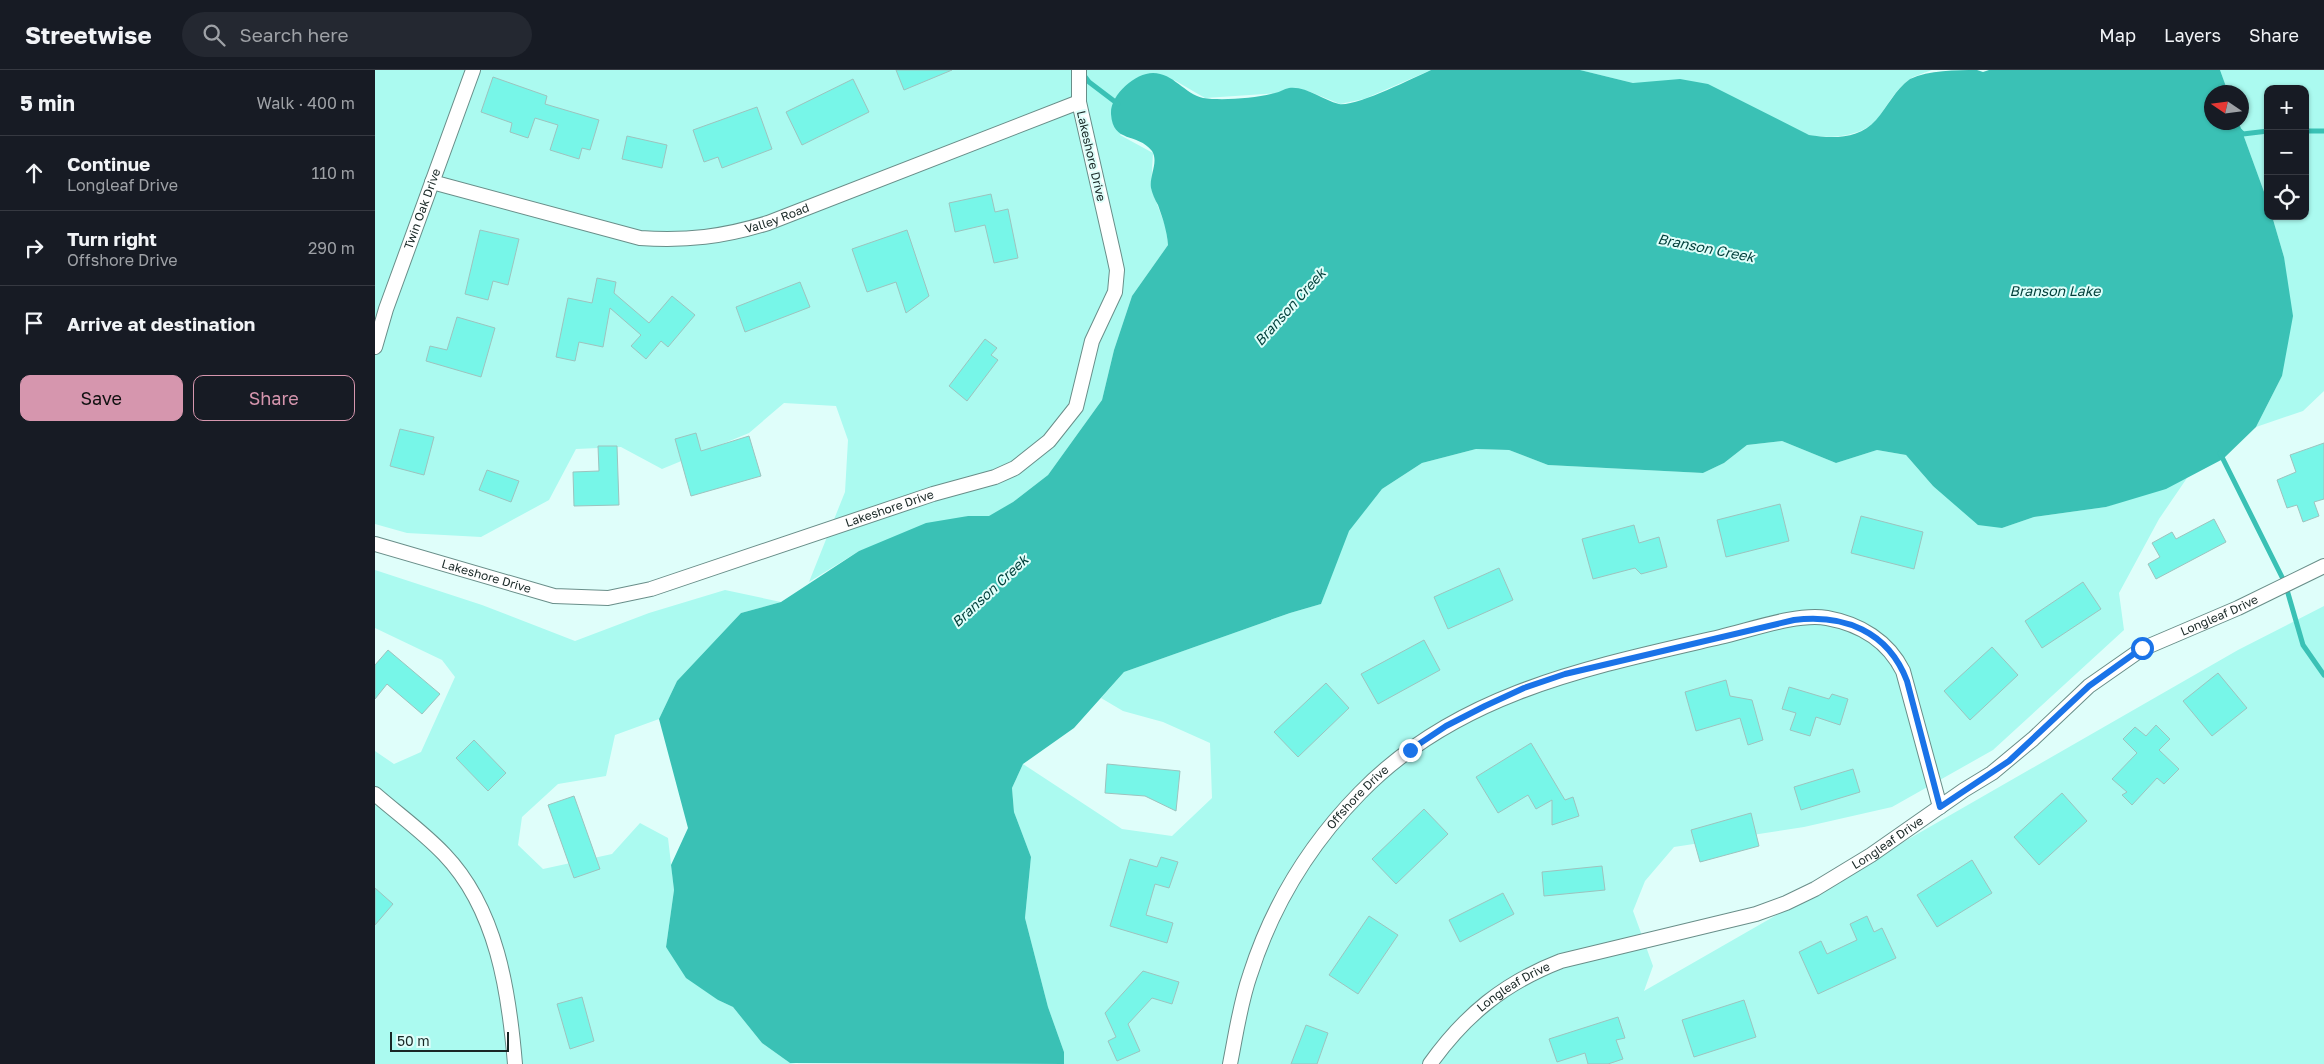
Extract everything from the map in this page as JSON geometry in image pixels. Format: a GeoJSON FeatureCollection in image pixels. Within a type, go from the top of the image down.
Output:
{"type":"FeatureCollection","features":[{"type":"Feature","properties":{"kind":"street","name":"Twin Oak Drive"},"geometry":{"type":"LineString","coordinates":[[375,347],[386,309],[473,70]]}},
{"type":"Feature","properties":{"kind":"street"},"geometry":{"type":"LineString","coordinates":[[1079,70],[1079,102]]}},
{"type":"Feature","properties":{"kind":"street","name":"Valley Road"},"geometry":{"type":"LineString","coordinates":[[432,182],[640,238],[705,239],[737,233],[768,223],[1079,102]]}},
{"type":"Feature","properties":{"kind":"street","name":"Lakeshore Drive"},"geometry":{"type":"LineString","coordinates":[[375,544],[554,596],[609,598],[651,589],[933,494],[995,477],[1015,468],[1049,441],[1076,407],[1093,341],[1115,292],[1117,270],[1079,102]]}},
{"type":"Feature","properties":{"kind":"street","name":"Longleaf Drive"},"geometry":{"type":"LineString","coordinates":[[1430,1064],[1447,1040],[1469,1017],[1494,996],[1541,969],[1561,961],[1756,914],[1786,903],[1815,889],[1871,855],[2009,761],[2089,686],[2142,648],[2238,608],[2324,566]]}},
{"type":"Feature","properties":{"kind":"street","name":"Offshore Drive"},"geometry":{"type":"LineString","coordinates":[[1230,1064],[1241,1007],[1265,935],[1294,877],[1327,830],[1361,792],[1410,750],[1446,726],[1524,688],[1607,663],[1794,620],[1826,618],[1847,623],[1876,638],[1891,652],[1903,671],[1940,807]]}},
{"type":"Feature","properties":{"kind":"street"},"geometry":{"type":"LineString","coordinates":[[375,794],[445,854],[465,880],[480,908],[493,939],[505,980],[512,1023],[515,1064]]}},
{"type":"Feature","properties":{"kind":"shaded area"},"geometry":{"type":"Polygon","coordinates":[[[375,70],[1431,70],[1364,99],[1340,104],[1308,91],[1205,98],[1174,80],[1120,135],[1153,153],[1151,188],[1166,228],[1168,245],[1132,296],[1114,350],[1102,400],[1048,475],[1013,502],[989,517],[968,516],[859,551],[809,582],[845,492],[848,440],[836,406],[784,403],[749,433],[662,469],[621,447],[576,449],[549,500],[481,537],[407,533],[375,524],[375,70]]]}},
{"type":"Feature","properties":{"kind":"shaded area"},"geometry":{"type":"Polygon","coordinates":[[[1580,70],[1932,70],[1915,76],[1905,83],[1872,124],[1855,133],[1827,137],[1809,135],[1633,83],[1580,70]]]}},
{"type":"Feature","properties":{"kind":"shaded area"},"geometry":{"type":"Polygon","coordinates":[[[2220,70],[2324,70],[2324,391],[2303,411],[2256,427],[2282,376],[2284,257],[2273,220],[2309,220],[2309,85],[2264,85],[2264,192],[2242,130],[2249,130],[2249,85],[2225,85],[2220,70]]]}},
{"type":"Feature","properties":{"kind":"shaded area"},"geometry":{"type":"Polygon","coordinates":[[[1782,441],[1836,463],[1877,450],[1906,455],[1933,486],[2002,528],[2034,517],[2106,507],[2187,478],[2159,519],[2119,593],[2124,630],[1993,750],[1892,807],[1804,827],[1674,847],[1645,881],[1633,911],[1653,966],[1644,991],[2238,650],[2324,606],[2324,1064],[1064,1064],[1064,1052],[1048,1007],[1025,918],[1031,857],[1014,812],[1012,788],[1023,764],[1122,829],[1172,836],[1212,798],[1210,743],[1163,722],[1123,711],[1101,698],[1124,672],[1290,613],[1321,604],[1348,531],[1382,489],[1422,463],[1476,449],[1509,450],[1548,465],[1703,473],[1724,463],[1747,445],[1782,441]]]}},
{"type":"Feature","properties":{"kind":"shaded area"},"geometry":{"type":"Polygon","coordinates":[[[375,570],[482,605],[575,641],[649,613],[725,590],[781,602],[741,613],[677,681],[659,719],[615,735],[606,776],[558,784],[522,817],[518,845],[543,869],[612,854],[640,823],[668,838],[674,890],[666,947],[718,1000],[733,1007],[762,1043],[790,1063],[796,1064],[375,1064],[375,751],[394,764],[421,752],[455,677],[442,660],[375,628],[375,570]]]}},
{"type":"Feature","properties":{"kind":"water","name":"Branson Lake"},"geometry":{"type":"Polygon","coordinates":[[[1431,70],[1580,70],[1633,83],[1680,79],[1708,84],[1809,135],[1836,137],[1862,131],[1876,120],[1905,83],[1917,76],[1934,72],[1952,70],[1977,70],[1983,72],[1989,70],[2220,70],[2225,85],[2204,85],[2204,130],[2242,130],[2264,192],[2264,220],[2273,220],[2284,257],[2293,316],[2282,376],[2256,427],[2223,459],[2166,489],[2106,507],[2034,517],[2002,528],[1978,525],[1933,486],[1906,455],[1877,450],[1836,463],[1782,441],[1747,445],[1724,463],[1703,473],[1548,465],[1509,450],[1476,449],[1422,463],[1382,489],[1349,531],[1321,604],[1290,613],[1124,672],[1074,728],[1023,764],[1012,788],[1014,812],[1031,857],[1025,918],[1048,1007],[1064,1052],[1064,1064],[790,1063],[762,1043],[733,1007],[718,1000],[686,978],[666,947],[674,890],[671,865],[688,828],[659,719],[677,681],[741,613],[781,602],[859,551],[926,523],[968,516],[989,516],[1013,502],[1048,475],[1102,400],[1114,350],[1132,296],[1168,245],[1163,220],[1151,188],[1154,155],[1140,141],[1121,134],[1116,130],[1113,123],[1112,107],[1125,86],[1139,77],[1153,73],[1167,76],[1190,92],[1203,98],[1249,98],[1296,88],[1339,104],[1347,104],[1371,97],[1431,70]]]}},
{"type":"Feature","properties":{"kind":"building"},"geometry":{"type":"Polygon","coordinates":[[[896,70],[952,70],[904,90],[896,70]]]}},
{"type":"Feature","properties":{"kind":"building"},"geometry":{"type":"Polygon","coordinates":[[[493,77],[547,96],[545,104],[599,120],[590,150],[582,148],[579,159],[550,150],[558,125],[535,118],[528,138],[510,132],[512,123],[481,112],[493,77]]]}},
{"type":"Feature","properties":{"kind":"building"},"geometry":{"type":"Polygon","coordinates":[[[853,79],[869,112],[802,145],[786,112],[853,79]]]}},
{"type":"Feature","properties":{"kind":"building"},"geometry":{"type":"Polygon","coordinates":[[[757,107],[772,149],[722,168],[718,157],[704,162],[693,130],[757,107]]]}},
{"type":"Feature","properties":{"kind":"building"},"geometry":{"type":"Polygon","coordinates":[[[627,136],[667,145],[662,168],[622,159],[627,136]]]}},
{"type":"Feature","properties":{"kind":"building"},"geometry":{"type":"Polygon","coordinates":[[[991,194],[995,212],[1008,209],[1018,258],[994,263],[985,225],[955,232],[949,203],[991,194]]]}},
{"type":"Feature","properties":{"kind":"building"},"geometry":{"type":"Polygon","coordinates":[[[480,230],[519,239],[508,285],[493,281],[488,300],[465,294],[480,230]]]}},
{"type":"Feature","properties":{"kind":"building"},"geometry":{"type":"Polygon","coordinates":[[[907,230],[929,296],[906,313],[896,282],[867,292],[852,249],[907,230]]]}},
{"type":"Feature","properties":{"kind":"building"},"geometry":{"type":"Polygon","coordinates":[[[597,278],[616,282],[614,293],[649,323],[672,296],[695,315],[668,347],[661,341],[646,359],[631,346],[641,335],[610,308],[603,347],[579,342],[575,361],[556,357],[568,298],[592,303],[597,278]]]}},
{"type":"Feature","properties":{"kind":"building"},"geometry":{"type":"Polygon","coordinates":[[[800,282],[810,307],[745,332],[736,307],[800,282]]]}},
{"type":"Feature","properties":{"kind":"building"},"geometry":{"type":"Polygon","coordinates":[[[457,317],[495,328],[481,377],[426,361],[430,346],[447,350],[457,317]]]}},
{"type":"Feature","properties":{"kind":"building"},"geometry":{"type":"Polygon","coordinates":[[[985,339],[997,348],[991,355],[998,360],[967,401],[949,386],[985,339]]]}},
{"type":"Feature","properties":{"kind":"building"},"geometry":{"type":"Polygon","coordinates":[[[400,429],[434,437],[424,475],[390,466],[400,429]]]}},
{"type":"Feature","properties":{"kind":"building"},"geometry":{"type":"Polygon","coordinates":[[[696,433],[701,451],[749,436],[761,476],[691,496],[675,439],[696,433]]]}},
{"type":"Feature","properties":{"kind":"building"},"geometry":{"type":"Polygon","coordinates":[[[2324,443],[2324,499],[2314,502],[2319,516],[2303,522],[2297,505],[2287,508],[2277,480],[2296,472],[2290,455],[2324,443]]]}},
{"type":"Feature","properties":{"kind":"building"},"geometry":{"type":"Polygon","coordinates":[[[598,446],[617,446],[619,505],[574,506],[573,472],[599,471],[598,446]]]}},
{"type":"Feature","properties":{"kind":"building"},"geometry":{"type":"Polygon","coordinates":[[[487,470],[519,481],[511,502],[479,490],[487,470]]]}},
{"type":"Feature","properties":{"kind":"building"},"geometry":{"type":"Polygon","coordinates":[[[1780,504],[1789,541],[1726,557],[1717,520],[1780,504]]]}},
{"type":"Feature","properties":{"kind":"building"},"geometry":{"type":"Polygon","coordinates":[[[1861,516],[1923,532],[1914,569],[1851,553],[1861,516]]]}},
{"type":"Feature","properties":{"kind":"building"},"geometry":{"type":"Polygon","coordinates":[[[2214,519],[2226,542],[2156,579],[2148,564],[2160,557],[2152,543],[2172,532],[2176,539],[2214,519]]]}},
{"type":"Feature","properties":{"kind":"building"},"geometry":{"type":"Polygon","coordinates":[[[1634,525],[1639,543],[1659,537],[1667,567],[1641,574],[1635,568],[1593,579],[1582,539],[1634,525]]]}},
{"type":"Feature","properties":{"kind":"building"},"geometry":{"type":"Polygon","coordinates":[[[1499,568],[1513,600],[1448,629],[1434,597],[1499,568]]]}},
{"type":"Feature","properties":{"kind":"building"},"geometry":{"type":"Polygon","coordinates":[[[2083,582],[2101,609],[2042,648],[2025,621],[2083,582]]]}},
{"type":"Feature","properties":{"kind":"building"},"geometry":{"type":"Polygon","coordinates":[[[1424,640],[1440,670],[1378,704],[1361,674],[1424,640]]]}},
{"type":"Feature","properties":{"kind":"building"},"geometry":{"type":"Polygon","coordinates":[[[1992,647],[2018,675],[1970,720],[1944,691],[1992,647]]]}},
{"type":"Feature","properties":{"kind":"building"},"geometry":{"type":"Polygon","coordinates":[[[388,650],[440,694],[422,714],[387,684],[375,699],[375,665],[388,650]]]}},
{"type":"Feature","properties":{"kind":"building"},"geometry":{"type":"Polygon","coordinates":[[[2218,673],[2247,708],[2212,736],[2183,701],[2218,673]]]}},
{"type":"Feature","properties":{"kind":"building"},"geometry":{"type":"Polygon","coordinates":[[[1726,680],[1730,696],[1752,700],[1763,740],[1748,745],[1740,718],[1696,731],[1685,692],[1726,680]]]}},
{"type":"Feature","properties":{"kind":"building"},"geometry":{"type":"Polygon","coordinates":[[[1326,683],[1349,708],[1298,757],[1274,732],[1326,683]]]}},
{"type":"Feature","properties":{"kind":"building"},"geometry":{"type":"Polygon","coordinates":[[[1789,687],[1829,699],[1832,694],[1848,699],[1840,725],[1816,717],[1810,736],[1790,730],[1796,713],[1782,709],[1789,687]]]}},
{"type":"Feature","properties":{"kind":"building"},"geometry":{"type":"Polygon","coordinates":[[[2156,725],[2170,739],[2159,750],[2179,769],[2164,784],[2157,778],[2132,805],[2122,795],[2127,792],[2112,779],[2137,753],[2123,739],[2135,727],[2146,736],[2156,725]]]}},
{"type":"Feature","properties":{"kind":"building"},"geometry":{"type":"Polygon","coordinates":[[[474,740],[506,773],[488,791],[456,758],[474,740]]]}},
{"type":"Feature","properties":{"kind":"building"},"geometry":{"type":"Polygon","coordinates":[[[1531,743],[1565,800],[1573,797],[1579,816],[1552,825],[1552,800],[1536,809],[1528,795],[1498,813],[1476,777],[1531,743]]]}},
{"type":"Feature","properties":{"kind":"building"},"geometry":{"type":"Polygon","coordinates":[[[1107,764],[1180,771],[1176,811],[1145,796],[1105,793],[1107,764]]]}},
{"type":"Feature","properties":{"kind":"building"},"geometry":{"type":"Polygon","coordinates":[[[1853,769],[1860,792],[1801,810],[1794,787],[1853,769]]]}},
{"type":"Feature","properties":{"kind":"building"},"geometry":{"type":"Polygon","coordinates":[[[2062,793],[2087,821],[2039,865],[2014,837],[2062,793]]]}},
{"type":"Feature","properties":{"kind":"building"},"geometry":{"type":"Polygon","coordinates":[[[574,796],[600,869],[574,878],[548,805],[574,796]]]}},
{"type":"Feature","properties":{"kind":"building"},"geometry":{"type":"Polygon","coordinates":[[[1424,809],[1448,834],[1396,884],[1372,859],[1424,809]]]}},
{"type":"Feature","properties":{"kind":"building"},"geometry":{"type":"Polygon","coordinates":[[[1751,813],[1759,846],[1700,862],[1691,830],[1751,813]]]}},
{"type":"Feature","properties":{"kind":"building"},"geometry":{"type":"Polygon","coordinates":[[[1161,857],[1178,862],[1169,888],[1155,884],[1146,915],[1173,923],[1167,943],[1110,926],[1130,859],[1157,867],[1161,857]]]}},
{"type":"Feature","properties":{"kind":"building"},"geometry":{"type":"Polygon","coordinates":[[[1972,860],[1992,893],[1937,927],[1917,895],[1972,860]]]}},
{"type":"Feature","properties":{"kind":"building"},"geometry":{"type":"Polygon","coordinates":[[[1602,866],[1605,890],[1544,896],[1542,872],[1602,866]]]}},
{"type":"Feature","properties":{"kind":"building"},"geometry":{"type":"Polygon","coordinates":[[[375,888],[393,904],[375,925],[375,888]]]}},
{"type":"Feature","properties":{"kind":"building"},"geometry":{"type":"Polygon","coordinates":[[[1503,893],[1514,914],[1460,942],[1449,920],[1503,893]]]}},
{"type":"Feature","properties":{"kind":"building"},"geometry":{"type":"Polygon","coordinates":[[[1369,916],[1398,935],[1358,994],[1329,975],[1369,916]]]}},
{"type":"Feature","properties":{"kind":"building"},"geometry":{"type":"Polygon","coordinates":[[[1867,916],[1874,932],[1882,928],[1896,958],[1818,994],[1799,952],[1821,941],[1827,954],[1857,940],[1850,924],[1867,916]]]}},
{"type":"Feature","properties":{"kind":"building"},"geometry":{"type":"Polygon","coordinates":[[[1143,971],[1179,982],[1172,1004],[1152,998],[1128,1024],[1140,1051],[1117,1061],[1108,1041],[1116,1037],[1105,1013],[1143,971]]]}},
{"type":"Feature","properties":{"kind":"building"},"geometry":{"type":"Polygon","coordinates":[[[582,997],[594,1041],[570,1049],[557,1004],[582,997]]]}},
{"type":"Feature","properties":{"kind":"building"},"geometry":{"type":"Polygon","coordinates":[[[1744,1000],[1756,1037],[1694,1057],[1682,1020],[1744,1000]]]}},
{"type":"Feature","properties":{"kind":"building"},"geometry":{"type":"Polygon","coordinates":[[[1618,1017],[1625,1038],[1616,1040],[1623,1059],[1608,1064],[1588,1064],[1585,1053],[1557,1062],[1549,1039],[1618,1017]]]}},
{"type":"Feature","properties":{"kind":"building"},"geometry":{"type":"Polygon","coordinates":[[[1306,1025],[1328,1033],[1317,1064],[1291,1064],[1306,1025]]]}},
{"type":"Feature","properties":{"kind":"waterway"},"geometry":{"type":"LineString","coordinates":[[1083,74],[1089,82],[1118,104]]}},
{"type":"Feature","properties":{"kind":"waterway","name":"Branson Creek"},"geometry":{"type":"LineString","coordinates":[[2239,130],[2243,134],[2264,131]]}},
{"type":"Feature","properties":{"kind":"waterway","name":"Branson Creek"},"geometry":{"type":"LineString","coordinates":[[2309,131],[2324,131]]}},
{"type":"Feature","properties":{"kind":"waterway"},"geometry":{"type":"LineString","coordinates":[[2220,453],[2285,583],[2303,645],[2324,675]]}},
{"type":"Feature","properties":{"kind":"route"},"geometry":{"type":"LineString","coordinates":[[1410,750],[1446,726],[1485,706],[1524,688],[1565,674],[1794,620],[1826,618],[1847,623],[1867,632],[1891,652],[1898,661],[1907,681],[1940,807],[2009,761],[2089,686],[2142,648]]}}]}
